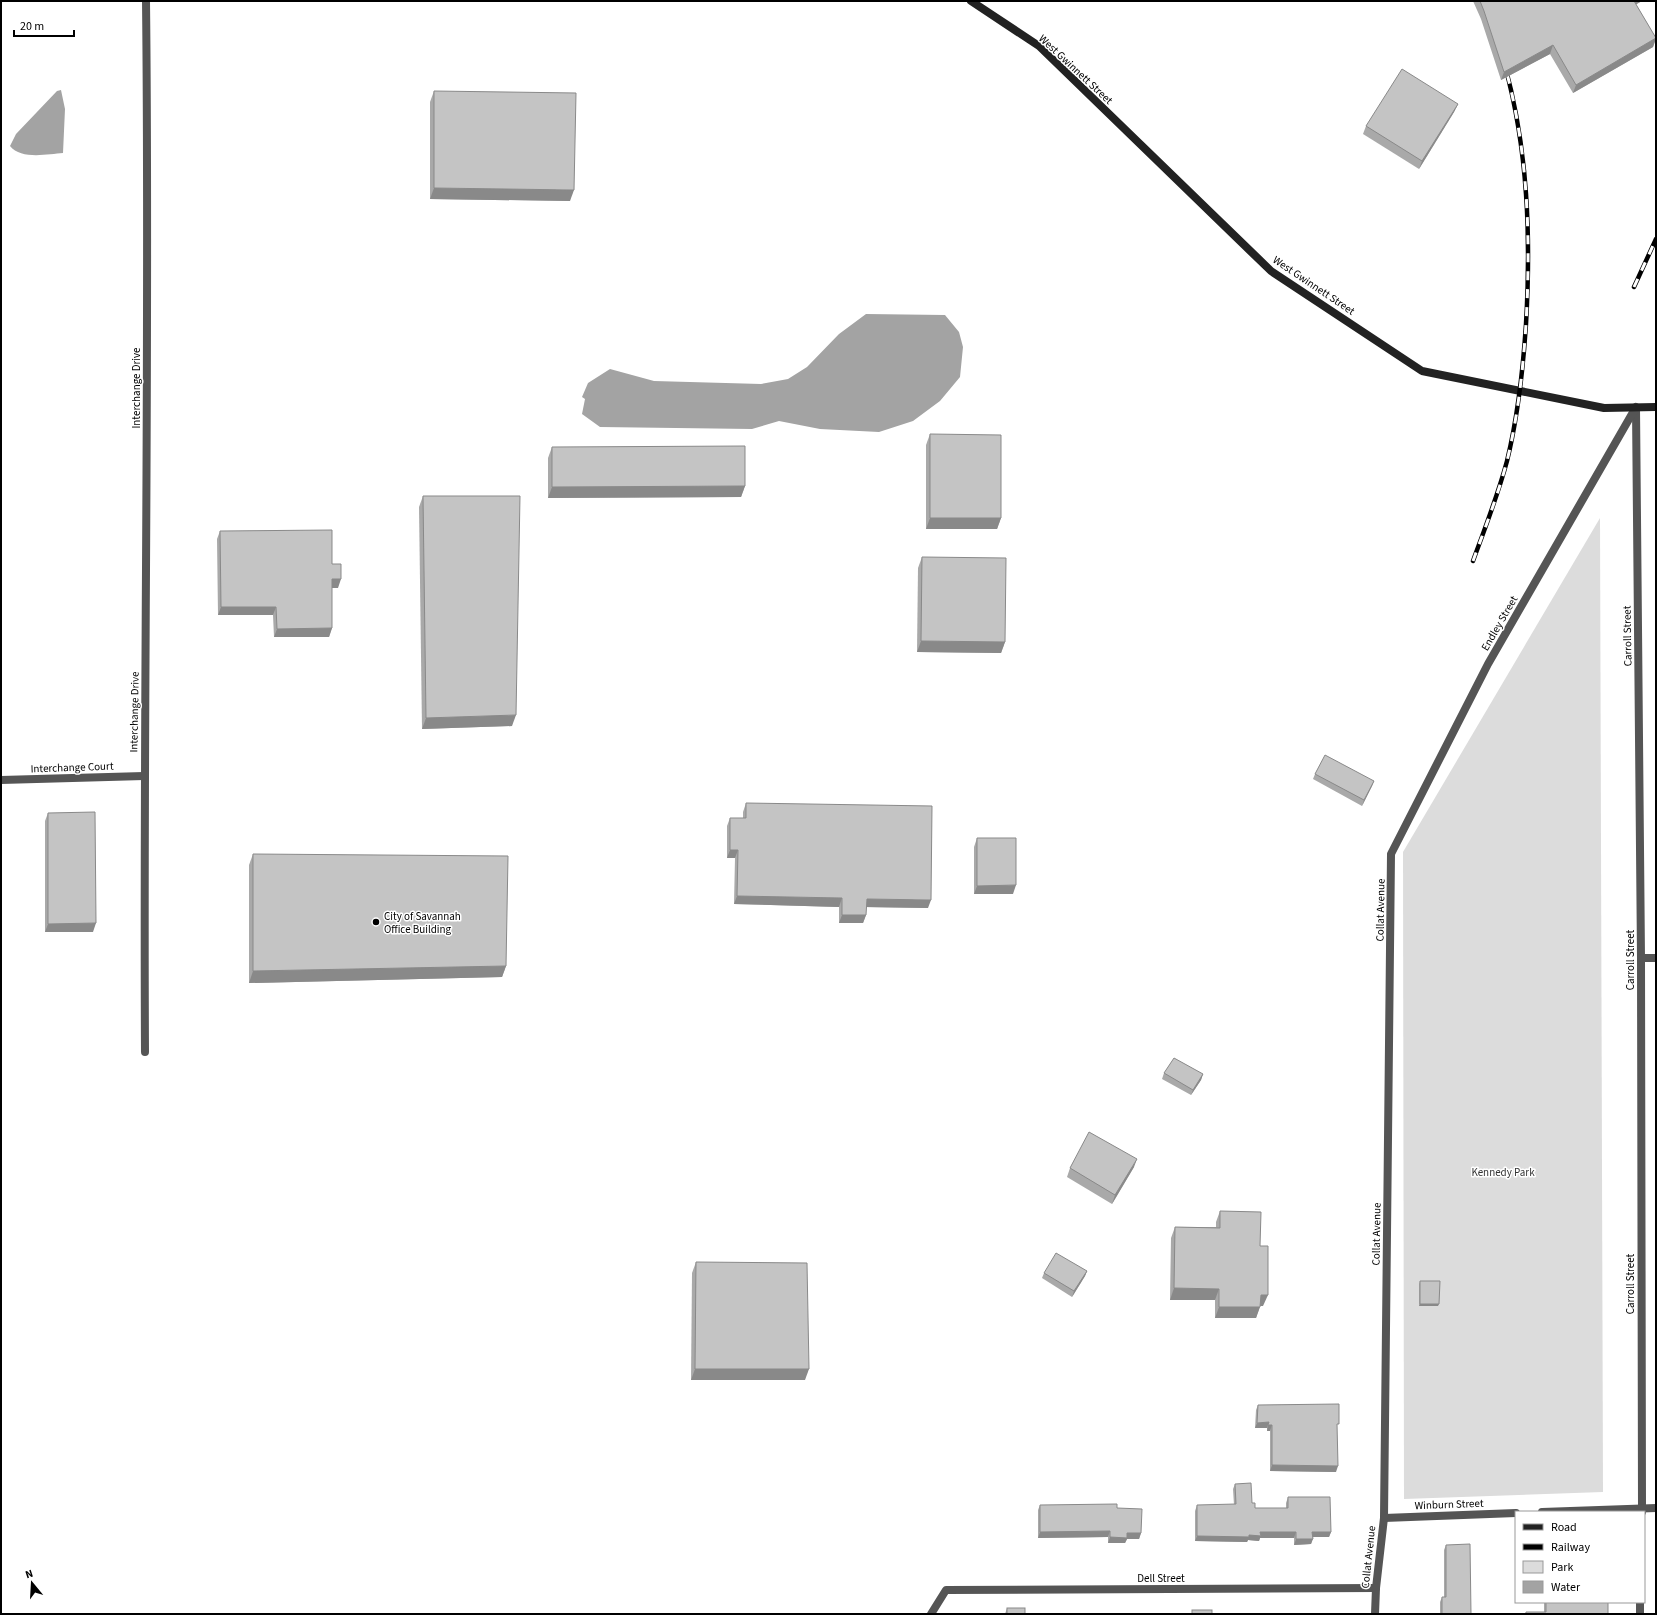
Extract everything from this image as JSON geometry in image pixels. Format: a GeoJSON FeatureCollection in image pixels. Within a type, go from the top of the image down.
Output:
{"type":"FeatureCollection","features":[{"type":"Feature","properties":{"kind":"main road","name":"West Gwinnett Street"},"geometry":{"type":"LineString","coordinates":[[971,1],[1039,46],[1271,271],[1422,371],[1604,408],[1656,407]]}},
{"type":"Feature","properties":{"kind":"street","name":"Interchange Drive"},"geometry":{"type":"LineString","coordinates":[[145,1052],[144,776],[148,196],[146,1]]}},
{"type":"Feature","properties":{"kind":"street","name":"Endley Street"},"geometry":{"type":"LineString","coordinates":[[1391,854],[1488,664],[1636,408]]}},
{"type":"Feature","properties":{"kind":"street","name":"Carroll Street"},"geometry":{"type":"LineString","coordinates":[[1636,408],[1641,958],[1642,1510]]}},
{"type":"Feature","properties":{"kind":"street","name":"Interchange Court"},"geometry":{"type":"LineString","coordinates":[[1,780],[144,776]]}},
{"type":"Feature","properties":{"kind":"street","name":"Collat Avenue"},"geometry":{"type":"LineString","coordinates":[[1375,1614],[1376,1588],[1384,1518],[1391,854]]}},
{"type":"Feature","properties":{"kind":"street"},"geometry":{"type":"LineString","coordinates":[[1641,958],[1656,958]]}},
{"type":"Feature","properties":{"kind":"street"},"geometry":{"type":"LineString","coordinates":[[1592,1511],[1642,1510],[1656,1508]]}},
{"type":"Feature","properties":{"kind":"street","name":"Winburn Street"},"geometry":{"type":"LineString","coordinates":[[1384,1518],[1515,1513]]}},
{"type":"Feature","properties":{"kind":"street","name":"Dell Street"},"geometry":{"type":"LineString","coordinates":[[931,1614],[946,1590],[1376,1588]]}},
{"type":"Feature","properties":{"kind":"street"},"geometry":{"type":"LineString","coordinates":[[1640,1603],[1640,1614]]}},
{"type":"Feature","properties":{"kind":"green space","name":"Kennedy Park"},"geometry":{"type":"Polygon","coordinates":[[[1600,518],[1603,1492],[1404,1499],[1403,852],[1600,518]]]}},
{"type":"Feature","properties":{"kind":"water"},"geometry":{"type":"Polygon","coordinates":[[[61,90],[65,109],[63,153],[28,155],[15,150],[10,146],[16,134],[57,91],[61,90]]]}},
{"type":"Feature","properties":{"kind":"water"},"geometry":{"type":"Polygon","coordinates":[[[866,314],[945,315],[959,332],[963,347],[960,377],[940,401],[913,421],[879,432],[820,429],[779,421],[752,429],[600,427],[582,414],[585,399],[582,397],[588,383],[610,369],[654,381],[761,384],[788,379],[807,367],[839,334],[866,314]]]}},
{"type":"Feature","properties":{"kind":"building"},"geometry":{"type":"Polygon","coordinates":[[[1480,1],[1634,1],[1656,38],[1576,85],[1553,45],[1504,72],[1480,1]]]}},
{"type":"Feature","properties":{"kind":"building"},"geometry":{"type":"Polygon","coordinates":[[[1402,69],[1458,104],[1422,161],[1366,126],[1402,69]]]}},
{"type":"Feature","properties":{"kind":"building"},"geometry":{"type":"Polygon","coordinates":[[[434,91],[576,93],[574,190],[434,188],[434,91]]]}},
{"type":"Feature","properties":{"kind":"building"},"geometry":{"type":"Polygon","coordinates":[[[930,434],[1001,435],[1001,518],[930,518],[930,434]]]}},
{"type":"Feature","properties":{"kind":"building"},"geometry":{"type":"Polygon","coordinates":[[[745,446],[745,486],[552,487],[552,447],[745,446]]]}},
{"type":"Feature","properties":{"kind":"building"},"geometry":{"type":"Polygon","coordinates":[[[423,496],[520,496],[516,715],[426,718],[423,496]]]}},
{"type":"Feature","properties":{"kind":"building"},"geometry":{"type":"Polygon","coordinates":[[[332,530],[332,564],[341,564],[341,579],[332,579],[332,628],[277,629],[276,607],[221,607],[220,531],[332,530]]]}},
{"type":"Feature","properties":{"kind":"building"},"geometry":{"type":"Polygon","coordinates":[[[922,557],[1006,558],[1005,642],[921,641],[922,557]]]}},
{"type":"Feature","properties":{"kind":"building"},"geometry":{"type":"Polygon","coordinates":[[[1325,755],[1374,781],[1364,800],[1315,774],[1325,755]]]}},
{"type":"Feature","properties":{"kind":"building"},"geometry":{"type":"Polygon","coordinates":[[[746,803],[932,806],[931,900],[867,899],[866,915],[842,915],[842,898],[737,896],[738,850],[730,850],[730,818],[746,818],[746,803]]]}},
{"type":"Feature","properties":{"kind":"building"},"geometry":{"type":"Polygon","coordinates":[[[95,812],[96,923],[48,924],[48,813],[95,812]]]}},
{"type":"Feature","properties":{"kind":"building"},"geometry":{"type":"Polygon","coordinates":[[[977,838],[1016,838],[1016,885],[977,886],[977,838]]]}},
{"type":"Feature","properties":{"kind":"building","name":"City of Savannah Office Building"},"geometry":{"type":"Polygon","coordinates":[[[253,854],[508,856],[506,966],[253,971],[253,854]]]}},
{"type":"Feature","properties":{"kind":"building"},"geometry":{"type":"Polygon","coordinates":[[[1174,1058],[1203,1074],[1193,1090],[1164,1073],[1174,1058]]]}},
{"type":"Feature","properties":{"kind":"building"},"geometry":{"type":"Polygon","coordinates":[[[1089,1132],[1137,1159],[1115,1195],[1070,1168],[1089,1132]]]}},
{"type":"Feature","properties":{"kind":"building"},"geometry":{"type":"Polygon","coordinates":[[[1220,1211],[1261,1212],[1260,1246],[1268,1246],[1268,1295],[1261,1295],[1260,1307],[1219,1307],[1219,1289],[1174,1288],[1175,1227],[1220,1228],[1220,1211]]]}},
{"type":"Feature","properties":{"kind":"building"},"geometry":{"type":"Polygon","coordinates":[[[1056,1253],[1087,1271],[1074,1291],[1044,1273],[1056,1253]]]}},
{"type":"Feature","properties":{"kind":"building"},"geometry":{"type":"Polygon","coordinates":[[[696,1262],[807,1263],[809,1369],[695,1369],[696,1262]]]}},
{"type":"Feature","properties":{"kind":"building"},"geometry":{"type":"Polygon","coordinates":[[[1420,1281],[1440,1281],[1439,1304],[1420,1304],[1420,1281]]]}},
{"type":"Feature","properties":{"kind":"building"},"geometry":{"type":"Polygon","coordinates":[[[1339,1404],[1339,1424],[1337,1424],[1338,1466],[1272,1465],[1272,1425],[1268,1425],[1269,1422],[1257,1423],[1258,1405],[1339,1404]]]}},
{"type":"Feature","properties":{"kind":"building"},"geometry":{"type":"Polygon","coordinates":[[[1251,1483],[1252,1503],[1255,1503],[1255,1508],[1288,1508],[1288,1497],[1330,1497],[1331,1532],[1312,1532],[1313,1539],[1296,1539],[1296,1532],[1260,1532],[1261,1536],[1249,1535],[1249,1537],[1197,1536],[1197,1505],[1236,1504],[1235,1484],[1251,1483]]]}},
{"type":"Feature","properties":{"kind":"building"},"geometry":{"type":"Polygon","coordinates":[[[1117,1504],[1117,1508],[1142,1509],[1141,1533],[1127,1533],[1127,1538],[1110,1537],[1110,1531],[1040,1532],[1040,1505],[1117,1504]]]}},
{"type":"Feature","properties":{"kind":"building"},"geometry":{"type":"Polygon","coordinates":[[[1470,1544],[1471,1614],[1442,1614],[1442,1597],[1446,1597],[1446,1545],[1470,1544]]]}},
{"type":"Feature","properties":{"kind":"building"},"geometry":{"type":"Polygon","coordinates":[[[1546,1603],[1608,1603],[1608,1614],[1526,1614],[1526,1612],[1546,1612],[1546,1603]]]}},
{"type":"Feature","properties":{"kind":"building"},"geometry":{"type":"Polygon","coordinates":[[[1007,1608],[1025,1608],[1025,1614],[1007,1614],[1007,1608]]]}},
{"type":"Feature","properties":{"kind":"building"},"geometry":{"type":"Polygon","coordinates":[[[1192,1610],[1212,1610],[1212,1614],[1192,1614],[1192,1610]]]}},
{"type":"Feature","properties":{"kind":"railway"},"geometry":{"type":"LineString","coordinates":[[1473,561],[1500,486],[1511,444],[1520,393],[1526,324],[1528,259],[1526,194],[1519,130],[1505,66]]}},
{"type":"Feature","properties":{"kind":"railway"},"geometry":{"type":"LineString","coordinates":[[1634,287],[1656,239]]}},
{"type":"Feature","properties":{"kind":"place","name":"City of Savannah Office Building"},"geometry":{"type":"Point","coordinates":[376,922]}}]}
